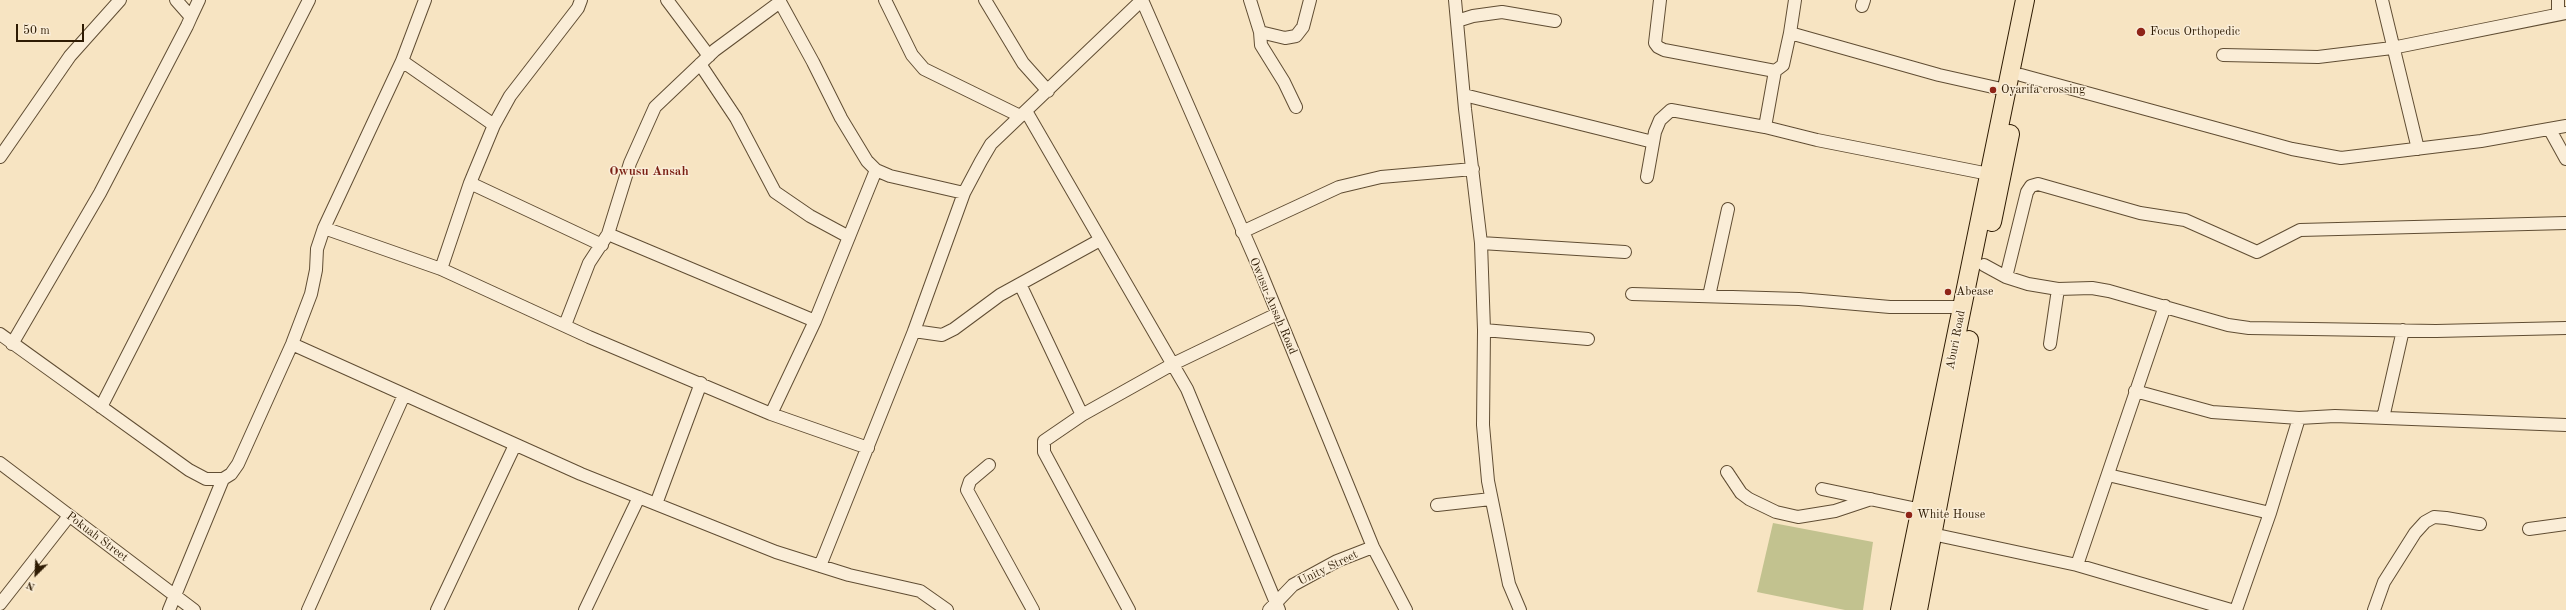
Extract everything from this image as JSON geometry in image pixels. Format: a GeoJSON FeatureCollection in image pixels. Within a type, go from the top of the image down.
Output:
{"type":"FeatureCollection","features":[{"type":"Feature","properties":{"kind":"highway","name":"Aburi Road"},"geometry":{"type":"LineString","coordinates":[[1900,610],[1922,510],[2025,0]]}},
{"type":"Feature","properties":{"kind":"highway","name":"Aburi Road"},"geometry":{"type":"LineString","coordinates":[[1918,610],[2021,75],[2037,0]]}},
{"type":"Feature","properties":{"kind":"street"},"geometry":{"type":"LineString","coordinates":[[0,157],[70,56],[120,0]]}},
{"type":"Feature","properties":{"kind":"street"},"geometry":{"type":"LineString","coordinates":[[176,0],[191,17]]}},
{"type":"Feature","properties":{"kind":"street"},"geometry":{"type":"LineString","coordinates":[[12,344],[100,193],[199,0]]}},
{"type":"Feature","properties":{"kind":"street"},"geometry":{"type":"LineString","coordinates":[[100,407],[309,0]]}},
{"type":"Feature","properties":{"kind":"street"},"geometry":{"type":"LineString","coordinates":[[0,334],[189,470],[206,479],[223,479],[231,474],[238,464],[292,344],[311,294],[316,270],[317,249],[324,228],[402,61],[425,0]]}},
{"type":"Feature","properties":{"kind":"street"},"geometry":{"type":"LineString","coordinates":[[441,269],[470,183],[494,125],[510,96],[578,8],[581,0]]}},
{"type":"Feature","properties":{"kind":"street"},"geometry":{"type":"LineString","coordinates":[[667,0],[705,60],[775,192],[810,216],[849,237]]}},
{"type":"Feature","properties":{"kind":"street"},"geometry":{"type":"LineString","coordinates":[[884,0],[912,55],[924,69],[1023,114],[1100,240],[1187,389],[1275,607]]}},
{"type":"Feature","properties":{"kind":"street"},"geometry":{"type":"LineString","coordinates":[[985,0],[1023,63],[1048,91]]}},
{"type":"Feature","properties":{"kind":"street"},"geometry":{"type":"LineString","coordinates":[[820,566],[914,331],[964,193],[991,144],[1142,0]]}},
{"type":"Feature","properties":{"kind":"street","name":"Owusu-Ansah Road"},"geometry":{"type":"LineString","coordinates":[[1142,0],[1277,314],[1373,546],[1406,610]]}},
{"type":"Feature","properties":{"kind":"street"},"geometry":{"type":"LineString","coordinates":[[1250,0],[1260,32],[1261,45],[1284,82],[1296,107]]}},
{"type":"Feature","properties":{"kind":"street"},"geometry":{"type":"LineString","coordinates":[[1260,32],[1285,38],[1296,36],[1303,27],[1310,0]]}},
{"type":"Feature","properties":{"kind":"street"},"geometry":{"type":"LineString","coordinates":[[1455,0],[1481,243],[1484,330],[1483,425],[1492,499],[1509,584],[1520,610]]}},
{"type":"Feature","properties":{"kind":"street"},"geometry":{"type":"LineString","coordinates":[[1660,0],[1654,43],[1658,47],[1775,71]]}},
{"type":"Feature","properties":{"kind":"street"},"geometry":{"type":"LineString","coordinates":[[1765,127],[1775,71],[1783,65],[1795,0]]}},
{"type":"Feature","properties":{"kind":"street"},"geometry":{"type":"LineString","coordinates":[[2382,0],[2392,48],[2418,149]]}},
{"type":"Feature","properties":{"kind":"street"},"geometry":{"type":"LineString","coordinates":[[2223,55],[2318,57],[2392,48],[2562,13],[2558,0]]}},
{"type":"Feature","properties":{"kind":"street"},"geometry":{"type":"LineString","coordinates":[[565,325],[589,263],[605,239],[630,163],[650,114],[705,60],[779,1],[814,62],[841,118],[867,161],[876,170],[890,176],[964,193]]}},
{"type":"Feature","properties":{"kind":"street"},"geometry":{"type":"LineString","coordinates":[[1457,21],[1473,16],[1502,12],[1555,21]]}},
{"type":"Feature","properties":{"kind":"street"},"geometry":{"type":"LineString","coordinates":[[1790,33],[1939,75],[2006,90]]}},
{"type":"Feature","properties":{"kind":"street"},"geometry":{"type":"LineString","coordinates":[[402,61],[494,125]]}},
{"type":"Feature","properties":{"kind":"street"},"geometry":{"type":"LineString","coordinates":[[2021,75],[2292,149],[2327,156],[2357,158],[2550,130],[2566,126]]}},
{"type":"Feature","properties":{"kind":"street"},"geometry":{"type":"LineString","coordinates":[[1464,95],[1654,142]]}},
{"type":"Feature","properties":{"kind":"street"},"geometry":{"type":"LineString","coordinates":[[1647,177],[1660,120],[1671,110],[1765,127],[1817,140],[1989,174]]}},
{"type":"Feature","properties":{"kind":"street"},"geometry":{"type":"LineString","coordinates":[[2550,130],[2566,159]]}},
{"type":"Feature","properties":{"kind":"street"},"geometry":{"type":"LineString","coordinates":[[1242,232],[1339,187],[1381,177],[1473,169]]}},
{"type":"Feature","properties":{"kind":"street"},"geometry":{"type":"LineString","coordinates":[[771,414],[815,321],[876,170]]}},
{"type":"Feature","properties":{"kind":"street"},"geometry":{"type":"LineString","coordinates":[[470,183],[605,239],[815,321]]}},
{"type":"Feature","properties":{"kind":"street"},"geometry":{"type":"LineString","coordinates":[[2006,277],[2027,192],[2031,186],[2038,184],[2140,213],[2184,220],[2256,252],[2300,230],[2566,223]]}},
{"type":"Feature","properties":{"kind":"street"},"geometry":{"type":"LineString","coordinates":[[1709,296],[1728,208]]}},
{"type":"Feature","properties":{"kind":"street"},"geometry":{"type":"LineString","coordinates":[[324,228],[441,269],[589,337],[701,383],[771,414],[868,448]]}},
{"type":"Feature","properties":{"kind":"street"},"geometry":{"type":"LineString","coordinates":[[914,331],[942,335],[1020,284],[1100,240]]}},
{"type":"Feature","properties":{"kind":"street"},"geometry":{"type":"LineString","coordinates":[[1481,243],[1624,252]]}},
{"type":"Feature","properties":{"kind":"street"},"geometry":{"type":"LineString","coordinates":[[1984,265],[2006,277],[2028,284],[2058,289],[2092,288],[2165,306],[2228,326],[2249,328],[2403,330],[2566,328]]}},
{"type":"Feature","properties":{"kind":"street"},"geometry":{"type":"LineString","coordinates":[[1020,284],[1082,415]]}},
{"type":"Feature","properties":{"kind":"street"},"geometry":{"type":"LineString","coordinates":[[2050,344],[2058,289]]}},
{"type":"Feature","properties":{"kind":"street"},"geometry":{"type":"LineString","coordinates":[[1632,294],[1799,299],[1890,307],[1963,307]]}},
{"type":"Feature","properties":{"kind":"street"},"geometry":{"type":"LineString","coordinates":[[2077,565],[2165,306]]}},
{"type":"Feature","properties":{"kind":"street"},"geometry":{"type":"LineString","coordinates":[[1129,610],[1043,448],[1046,438],[1082,415],[1173,364],[1277,314]]}},
{"type":"Feature","properties":{"kind":"street"},"geometry":{"type":"LineString","coordinates":[[1484,330],[1588,338]]}},
{"type":"Feature","properties":{"kind":"street"},"geometry":{"type":"LineString","coordinates":[[2383,418],[2403,330]]}},
{"type":"Feature","properties":{"kind":"street"},"geometry":{"type":"LineString","coordinates":[[292,344],[515,444],[656,504],[776,552],[820,566],[920,591],[947,610]]}},
{"type":"Feature","properties":{"kind":"street"},"geometry":{"type":"LineString","coordinates":[[656,504],[701,383]]}},
{"type":"Feature","properties":{"kind":"street"},"geometry":{"type":"LineString","coordinates":[[2135,391],[2212,412],[2299,418],[2335,416],[2566,425]]}},
{"type":"Feature","properties":{"kind":"street"},"geometry":{"type":"LineString","coordinates":[[308,610],[404,395]]}},
{"type":"Feature","properties":{"kind":"street"},"geometry":{"type":"LineString","coordinates":[[2236,610],[2270,514],[2299,418]]}},
{"type":"Feature","properties":{"kind":"street"},"geometry":{"type":"LineString","coordinates":[[436,610],[515,444]]}},
{"type":"Feature","properties":{"kind":"street","name":"Pokuah Street"},"geometry":{"type":"LineString","coordinates":[[0,463],[194,610]]}},
{"type":"Feature","properties":{"kind":"street"},"geometry":{"type":"LineString","coordinates":[[989,465],[970,481],[967,490],[1033,610]]}},
{"type":"Feature","properties":{"kind":"street"},"geometry":{"type":"LineString","coordinates":[[1727,472],[1741,493],[1749,499],[1776,512],[1798,517],[1835,511],[1872,499]]}},
{"type":"Feature","properties":{"kind":"street"},"geometry":{"type":"LineString","coordinates":[[2108,475],[2270,514]]}},
{"type":"Feature","properties":{"kind":"street"},"geometry":{"type":"LineString","coordinates":[[169,610],[176,597],[223,479]]}},
{"type":"Feature","properties":{"kind":"street"},"geometry":{"type":"LineString","coordinates":[[1822,489],[1922,510]]}},
{"type":"Feature","properties":{"kind":"street"},"geometry":{"type":"LineString","coordinates":[[585,610],[639,497]]}},
{"type":"Feature","properties":{"kind":"street"},"geometry":{"type":"LineString","coordinates":[[1437,505],[1492,499]]}},
{"type":"Feature","properties":{"kind":"street"},"geometry":{"type":"LineString","coordinates":[[0,604],[69,516]]}},
{"type":"Feature","properties":{"kind":"street"},"geometry":{"type":"LineString","coordinates":[[2374,610],[2384,582],[2415,533],[2425,522],[2434,517],[2480,524]]}},
{"type":"Feature","properties":{"kind":"street"},"geometry":{"type":"LineString","coordinates":[[2529,529],[2566,524]]}},
{"type":"Feature","properties":{"kind":"street"},"geometry":{"type":"LineString","coordinates":[[1932,534],[2077,565],[2231,610]]}},
{"type":"Feature","properties":{"kind":"street","name":"Unity Street"},"geometry":{"type":"LineString","coordinates":[[1275,607],[1293,585],[1338,561],[1373,546]]}},
{"type":"Feature","properties":{"kind":"green space"},"geometry":{"type":"Polygon","coordinates":[[[1773,523],[1873,542],[1863,610],[1845,610],[1757,592],[1773,523]]]}},
{"type":"Feature","properties":{"kind":"place","name":"Focus Orthopedic"},"geometry":{"type":"Point","coordinates":[2141,32]}},
{"type":"Feature","properties":{"kind":"place","name":"Oyarifa crossing"},"geometry":{"type":"Point","coordinates":[1993,90]}},
{"type":"Feature","properties":{"kind":"place","name":"Abease"},"geometry":{"type":"Point","coordinates":[1948,292]}},
{"type":"Feature","properties":{"kind":"place","name":"White House"},"geometry":{"type":"Point","coordinates":[1909,515]}},
{"type":"Feature","properties":{"kind":"district","name":"Owusu Ansah"},"geometry":{"type":"Point","coordinates":[649,172]}}]}
